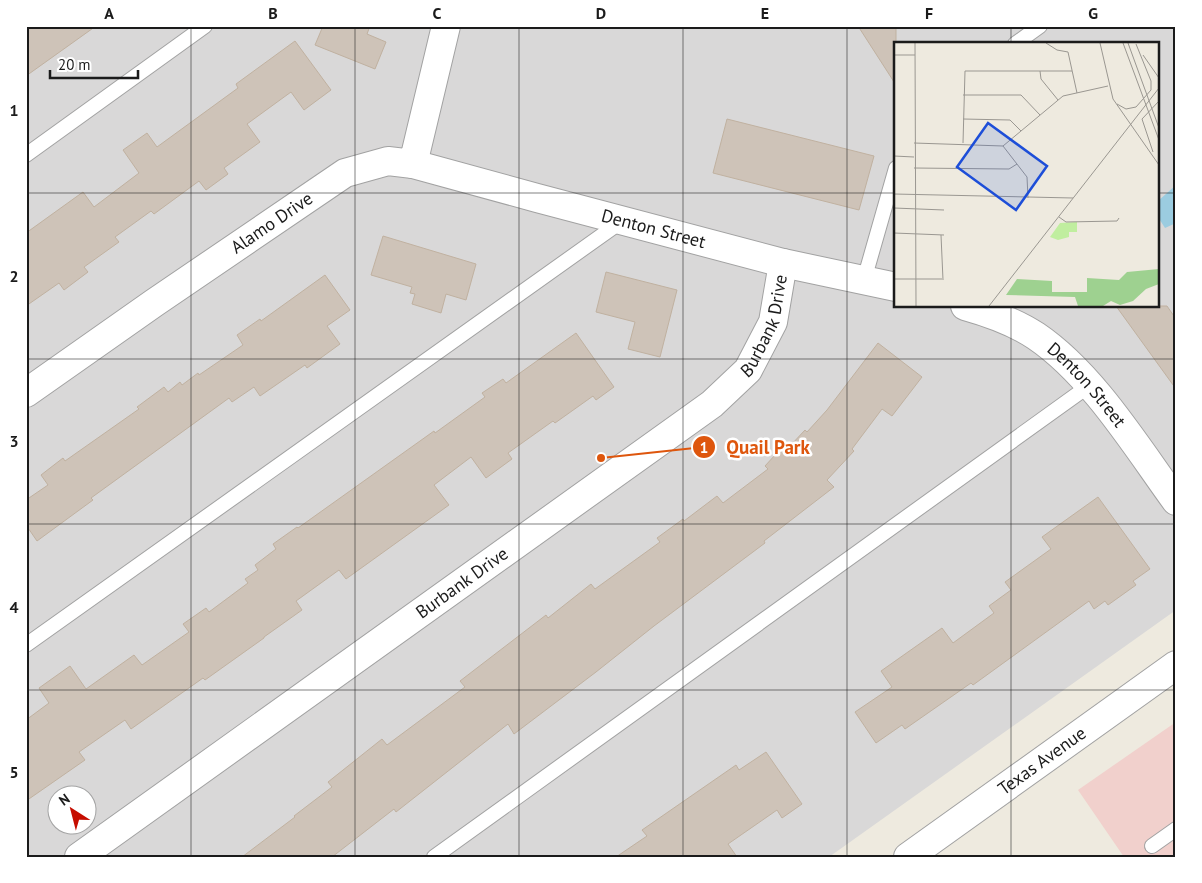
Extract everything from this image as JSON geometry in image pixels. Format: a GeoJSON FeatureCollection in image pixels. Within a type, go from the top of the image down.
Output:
{"type":"FeatureCollection","features":[{"type":"Feature","properties":{"kind":"street"},"geometry":{"type":"LineString","coordinates":[[413,164],[446,26]]}},
{"type":"Feature","properties":{"kind":"street","name":"Alamo Drive"},"geometry":{"type":"LineString","coordinates":[[26,393],[345,173],[388,161],[413,164]]}},
{"type":"Feature","properties":{"kind":"street","name":"Denton Street"},"geometry":{"type":"LineString","coordinates":[[413,164],[783,262],[894,287]]}},
{"type":"Feature","properties":{"kind":"street","name":"Burbank Drive"},"geometry":{"type":"LineString","coordinates":[[79,857],[712,404],[748,370],[773,322],[783,262]]}},
{"type":"Feature","properties":{"kind":"street","name":"Denton Street"},"geometry":{"type":"LineString","coordinates":[[973,308],[993,314],[1035,336],[1066,361],[1090,385],[1176,501]]}},
{"type":"Feature","properties":{"kind":"street","name":"Texas Avenue"},"geometry":{"type":"LineString","coordinates":[[908,857],[1176,664]]}},
{"type":"Feature","properties":{"kind":"lane"},"geometry":{"type":"LineString","coordinates":[[26,155],[205,26]]}},
{"type":"Feature","properties":{"kind":"lane"},"geometry":{"type":"LineString","coordinates":[[1018,42],[1040,26]]}},
{"type":"Feature","properties":{"kind":"lane"},"geometry":{"type":"LineString","coordinates":[[864,280],[894,175]]}},
{"type":"Feature","properties":{"kind":"lane"},"geometry":{"type":"LineString","coordinates":[[26,645],[623,220]]}},
{"type":"Feature","properties":{"kind":"lane"},"geometry":{"type":"LineString","coordinates":[[434,857],[1090,385]]}},
{"type":"Feature","properties":{"kind":"lane"},"geometry":{"type":"LineString","coordinates":[[1152,846],[1176,829]]}},
{"type":"Feature","properties":{"kind":"shaded area"},"geometry":{"type":"Polygon","coordinates":[[[26,26],[1176,26],[1176,610],[829,857],[26,857],[26,26]]]}},
{"type":"Feature","properties":{"kind":"shaded area"},"geometry":{"type":"Polygon","coordinates":[[[1176,722],[1176,857],[1124,857],[1078,790],[1176,722]]]}},
{"type":"Feature","properties":{"kind":"water"},"geometry":{"type":"Polygon","coordinates":[[[1176,185],[1176,223],[1165,228],[1160,220],[1160,199],[1176,185]]]}},
{"type":"Feature","properties":{"kind":"building"},"geometry":{"type":"Polygon","coordinates":[[[26,26],[96,26],[26,76],[26,26]]]}},
{"type":"Feature","properties":{"kind":"building"},"geometry":{"type":"Polygon","coordinates":[[[323,26],[370,26],[367,34],[386,42],[375,69],[315,45],[323,26]]]}},
{"type":"Feature","properties":{"kind":"building"},"geometry":{"type":"Polygon","coordinates":[[[858,26],[896,26],[894,82],[858,26]]]}},
{"type":"Feature","properties":{"kind":"building"},"geometry":{"type":"Polygon","coordinates":[[[295,41],[331,90],[304,110],[291,92],[247,124],[260,142],[224,168],[228,174],[206,190],[199,181],[154,214],[151,211],[115,237],[119,242],[84,267],[88,272],[64,290],[59,283],[26,306],[26,233],[83,192],[94,207],[139,173],[123,150],[147,133],[157,147],[238,88],[236,84],[295,41]]]}},
{"type":"Feature","properties":{"kind":"building"},"geometry":{"type":"Polygon","coordinates":[[[727,119],[874,156],[859,210],[713,173],[727,119]]]}},
{"type":"Feature","properties":{"kind":"building"},"geometry":{"type":"Polygon","coordinates":[[[383,236],[476,264],[466,300],[446,294],[441,313],[412,304],[415,294],[410,293],[412,287],[371,275],[383,236]]]}},
{"type":"Feature","properties":{"kind":"building"},"geometry":{"type":"Polygon","coordinates":[[[606,272],[677,290],[660,357],[628,349],[635,322],[596,312],[606,272]]]}},
{"type":"Feature","properties":{"kind":"building"},"geometry":{"type":"Polygon","coordinates":[[[325,275],[350,310],[327,326],[340,344],[307,368],[305,365],[260,396],[254,387],[232,402],[229,398],[91,498],[93,500],[37,541],[26,525],[26,500],[48,485],[41,475],[63,458],[65,461],[139,409],[137,407],[164,387],[168,392],[180,382],[182,385],[243,345],[237,335],[260,319],[261,321],[325,275]]]}},
{"type":"Feature","properties":{"kind":"building"},"geometry":{"type":"Polygon","coordinates":[[[1160,306],[1167,306],[1176,319],[1176,389],[1117,308],[1160,308],[1160,306]]]}},
{"type":"Feature","properties":{"kind":"building"},"geometry":{"type":"Polygon","coordinates":[[[576,333],[614,387],[596,400],[593,396],[555,423],[553,421],[508,453],[512,459],[486,478],[471,457],[434,485],[449,505],[346,579],[339,570],[296,601],[302,610],[205,680],[203,678],[131,729],[125,720],[79,752],[85,760],[26,801],[26,720],[49,703],[39,688],[70,666],[86,689],[134,655],[142,665],[189,632],[183,624],[206,608],[209,612],[248,583],[245,579],[258,570],[255,565],[276,549],[273,544],[485,397],[482,393],[503,379],[506,383],[576,333]]]}},
{"type":"Feature","properties":{"kind":"building"},"geometry":{"type":"Polygon","coordinates":[[[878,343],[922,377],[892,416],[882,409],[852,449],[854,451],[827,480],[834,487],[764,541],[765,543],[514,734],[508,724],[396,812],[394,809],[332,857],[242,857],[332,787],[328,782],[382,739],[387,745],[465,687],[460,681],[546,615],[548,618],[591,584],[595,589],[660,542],[657,538],[683,519],[684,521],[717,496],[723,503],[768,469],[765,466],[786,443],[790,446],[805,430],[807,432],[827,410],[878,343]]]}},
{"type":"Feature","properties":{"kind":"building"},"geometry":{"type":"Polygon","coordinates":[[[1098,497],[1150,569],[1133,581],[1136,585],[1108,605],[1105,601],[1094,609],[1089,601],[973,685],[971,683],[905,729],[902,725],[876,743],[855,712],[892,687],[881,671],[942,628],[953,643],[994,613],[989,606],[1011,590],[1005,582],[1051,549],[1042,537],[1098,497]]]}},
{"type":"Feature","properties":{"kind":"building"},"geometry":{"type":"Polygon","coordinates":[[[766,752],[802,804],[782,818],[777,810],[728,844],[737,857],[616,857],[647,836],[642,830],[736,765],[739,770],[766,752]]]}},
{"type":"Feature","properties":{"kind":"place","name":"Quail Park"},"geometry":{"type":"Point","coordinates":[601,458]}}]}
